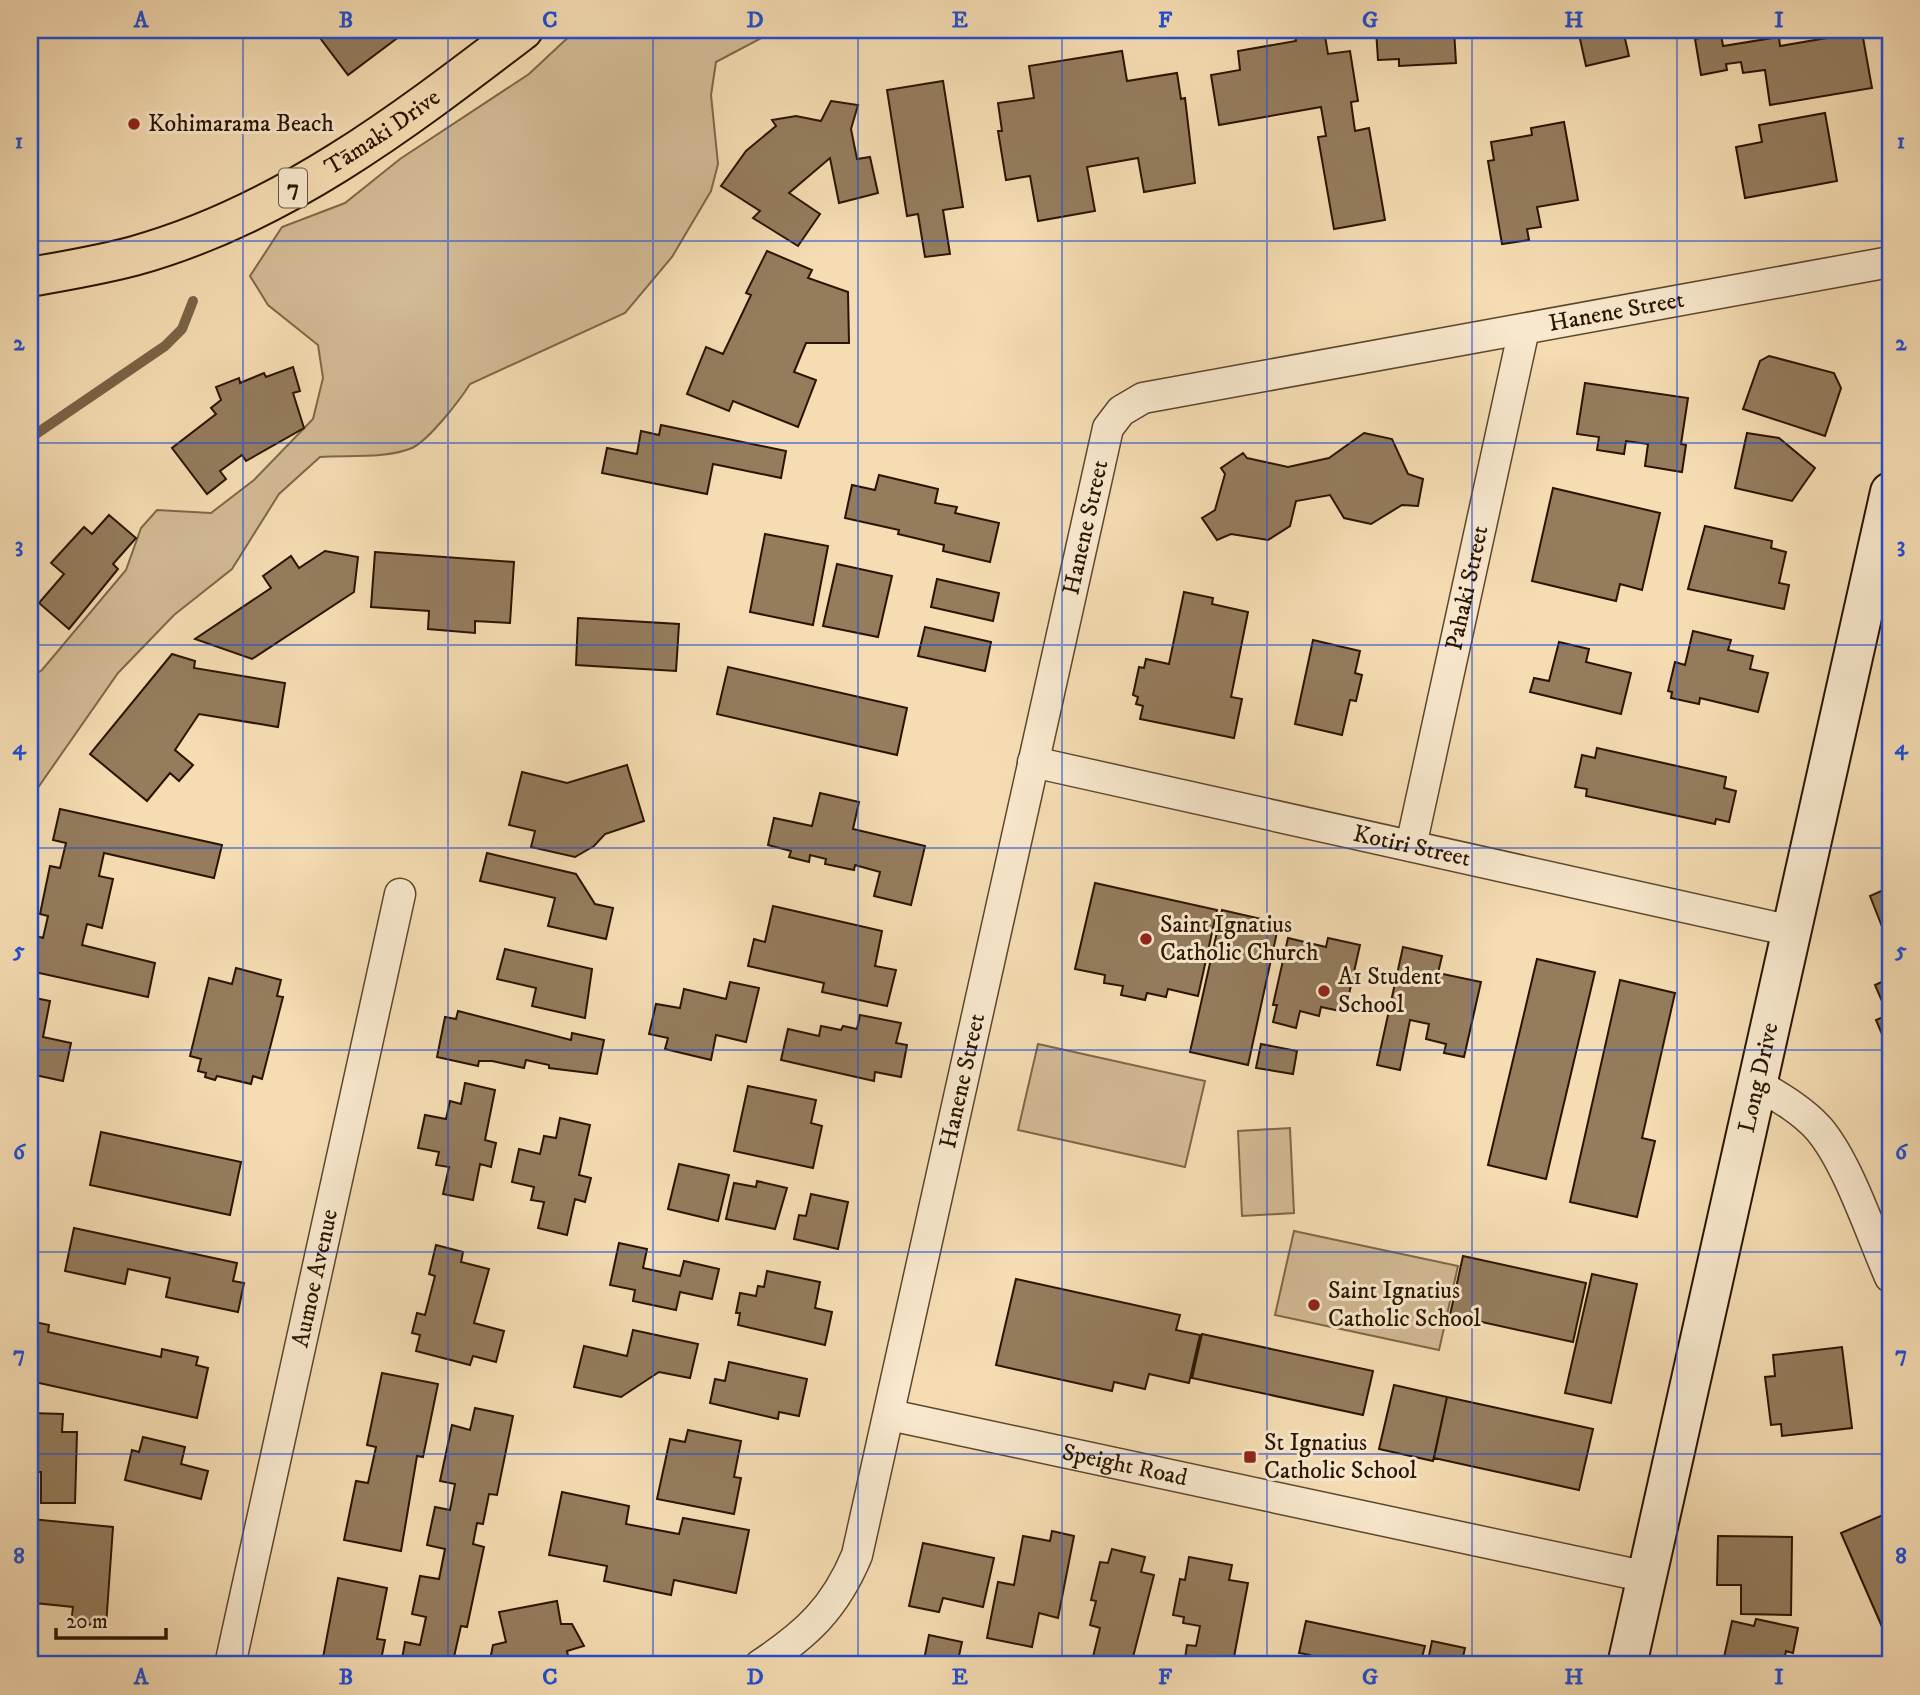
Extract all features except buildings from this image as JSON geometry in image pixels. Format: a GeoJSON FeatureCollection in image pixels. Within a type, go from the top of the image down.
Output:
{"type":"FeatureCollection","features":[{"type":"Feature","properties":{"kind":"main road","name":"Tāmaki Drive"},"geometry":{"type":"LineString","coordinates":[[30,277],[135,256],[205,231],[313,179],[393,130],[523,30]]}},
{"type":"Feature","properties":{"kind":"street","name":"Hanene Street"},"geometry":{"type":"LineString","coordinates":[[890,1415],[1108,428],[1121,411],[1143,398],[1890,262]]}},
{"type":"Feature","properties":{"kind":"street","name":"Pahaki Street"},"geometry":{"type":"LineString","coordinates":[[1411,846],[1524,329]]}},
{"type":"Feature","properties":{"kind":"street","name":"Long Drive"},"geometry":{"type":"LineString","coordinates":[[1627,1665],[1890,492]]}},
{"type":"Feature","properties":{"kind":"street","name":"Kotiri Street"},"geometry":{"type":"LineString","coordinates":[[1033,762],[1792,931]]}},
{"type":"Feature","properties":{"kind":"street","name":"Aumoe Avenue"},"geometry":{"type":"LineString","coordinates":[[230,1665],[400,894]]}},
{"type":"Feature","properties":{"kind":"street"},"geometry":{"type":"LineString","coordinates":[[1757,1084],[1791,1104],[1820,1131],[1836,1154],[1890,1277]]}},
{"type":"Feature","properties":{"kind":"street","name":"Speight Road"},"geometry":{"type":"LineString","coordinates":[[890,1415],[1647,1577]]}},
{"type":"Feature","properties":{"kind":"street"},"geometry":{"type":"LineString","coordinates":[[760,1665],[810,1628],[845,1585],[857,1555],[890,1415]]}},
{"type":"Feature","properties":{"kind":"shaded area"},"geometry":{"type":"Polygon","coordinates":[[[576,30],[809,30],[767,35],[716,62],[711,95],[718,164],[711,191],[672,257],[625,313],[470,384],[435,428],[412,448],[378,455],[320,457],[279,494],[232,569],[174,615],[118,673],[30,799],[30,678],[42,670],[126,570],[141,528],[157,510],[211,513],[254,480],[313,419],[323,378],[318,345],[268,305],[250,276],[282,227],[345,203],[400,159],[529,74],[576,30]]]}},
{"type":"Feature","properties":{"kind":"shaded area"},"geometry":{"type":"Polygon","coordinates":[[[1038,1044],[1205,1081],[1185,1167],[1018,1130],[1038,1044]]]}},
{"type":"Feature","properties":{"kind":"shaded area"},"geometry":{"type":"Polygon","coordinates":[[[1290,1128],[1294,1213],[1242,1216],[1238,1131],[1290,1128]]]}},
{"type":"Feature","properties":{"kind":"shaded area"},"geometry":{"type":"Polygon","coordinates":[[[1294,1231],[1458,1266],[1439,1350],[1275,1315],[1294,1231]]]}},
{"type":"Feature","properties":{"kind":"waterway"},"geometry":{"type":"LineString","coordinates":[[30,438],[165,346],[182,329],[193,301]]}},
{"type":"Feature","properties":{"kind":"place","name":"Kohimarama Beach"},"geometry":{"type":"Point","coordinates":[134,124]}},
{"type":"Feature","properties":{"kind":"place","name":"Saint Ignatius Catholic Church"},"geometry":{"type":"Point","coordinates":[1146,939]}},
{"type":"Feature","properties":{"kind":"place","name":"A1 Student School"},"geometry":{"type":"Point","coordinates":[1324,991]}},
{"type":"Feature","properties":{"kind":"place","name":"Saint Ignatius Catholic School"},"geometry":{"type":"Point","coordinates":[1314,1305]}},
{"type":"Feature","properties":{"kind":"place","name":"St Ignatius Catholic School"},"geometry":{"type":"Point","coordinates":[1250,1457]}}]}
